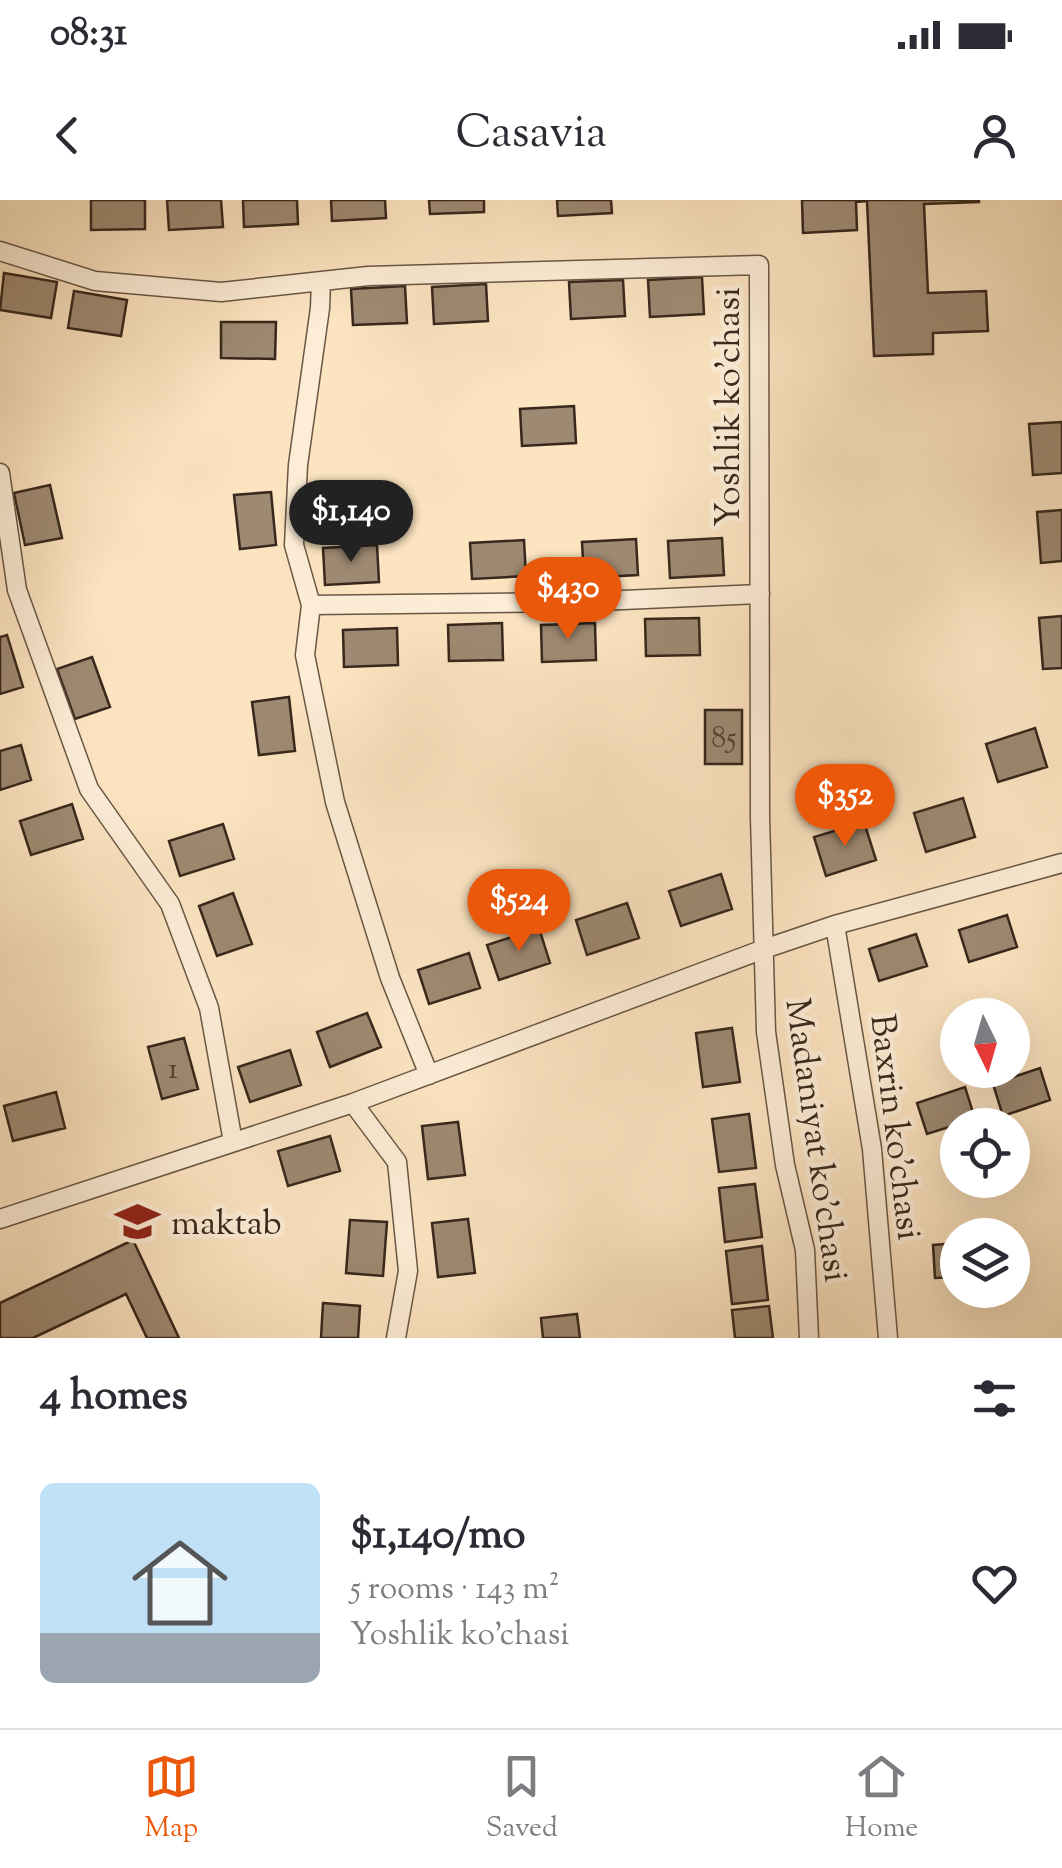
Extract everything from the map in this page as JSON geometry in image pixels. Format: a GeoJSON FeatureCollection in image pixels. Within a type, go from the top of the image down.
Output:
{"type":"FeatureCollection","features":[{"type":"Feature","properties":{"kind":"street","name":"Yoshlik ko'chasi"},"geometry":{"type":"LineString","coordinates":[[0,251],[95,281],[221,292],[368,276],[760,265],[760,817],[764,950]]}},
{"type":"Feature","properties":{"kind":"street"},"geometry":{"type":"LineString","coordinates":[[321,281],[298,464],[294,545],[311,605],[305,655],[335,802],[390,978],[430,1075]]}},
{"type":"Feature","properties":{"kind":"street"},"geometry":{"type":"LineString","coordinates":[[0,473],[17,590],[89,788],[170,904],[209,1008],[233,1142]]}},
{"type":"Feature","properties":{"kind":"street"},"geometry":{"type":"LineString","coordinates":[[311,605],[576,602],[760,594]]}},
{"type":"Feature","properties":{"kind":"street"},"geometry":{"type":"LineString","coordinates":[[0,1219],[353,1103],[835,925],[1062,863]]}},
{"type":"Feature","properties":{"kind":"street","name":"Baxrin ko'chasi"},"geometry":{"type":"LineString","coordinates":[[835,925],[872,1149],[888,1338]]}},
{"type":"Feature","properties":{"kind":"street","name":"Madaniyat ko'chasi"},"geometry":{"type":"LineString","coordinates":[[764,950],[766,1032],[785,1165],[805,1250],[809,1338]]}},
{"type":"Feature","properties":{"kind":"street"},"geometry":{"type":"LineString","coordinates":[[353,1103],[397,1162],[408,1271],[396,1338]]}},
{"type":"Feature","properties":{"kind":"building"},"geometry":{"type":"Polygon","coordinates":[[[91,200],[145,200],[145,229],[91,230],[91,200]]]}},
{"type":"Feature","properties":{"kind":"building"},"geometry":{"type":"Polygon","coordinates":[[[167,200],[221,200],[223,227],[169,230],[167,200]]]}},
{"type":"Feature","properties":{"kind":"building"},"geometry":{"type":"Polygon","coordinates":[[[243,200],[297,200],[298,224],[244,227],[243,200]]]}},
{"type":"Feature","properties":{"kind":"building"},"geometry":{"type":"Polygon","coordinates":[[[331,200],[385,200],[386,218],[332,221],[331,200]]]}},
{"type":"Feature","properties":{"kind":"building"},"geometry":{"type":"Polygon","coordinates":[[[429,200],[484,200],[484,212],[430,214],[429,200]]]}},
{"type":"Feature","properties":{"kind":"building"},"geometry":{"type":"Polygon","coordinates":[[[557,200],[611,200],[612,213],[558,216],[557,200]]]}},
{"type":"Feature","properties":{"kind":"building"},"geometry":{"type":"Polygon","coordinates":[[[802,200],[979,200],[924,204],[928,293],[986,291],[988,331],[933,333],[933,354],[874,356],[867,201],[856,202],[857,230],[803,233],[802,200]]]}},
{"type":"Feature","properties":{"kind":"building"},"geometry":{"type":"Polygon","coordinates":[[[4,273],[57,282],[51,318],[0,310],[4,273]]]}},
{"type":"Feature","properties":{"kind":"building"},"geometry":{"type":"Polygon","coordinates":[[[702,277],[704,314],[650,317],[648,280],[702,277]]]}},
{"type":"Feature","properties":{"kind":"building"},"geometry":{"type":"Polygon","coordinates":[[[623,280],[625,316],[571,319],[569,282],[623,280]]]}},
{"type":"Feature","properties":{"kind":"building"},"geometry":{"type":"Polygon","coordinates":[[[486,284],[488,321],[434,324],[432,287],[486,284]]]}},
{"type":"Feature","properties":{"kind":"building"},"geometry":{"type":"Polygon","coordinates":[[[405,286],[407,323],[353,325],[351,289],[405,286]]]}},
{"type":"Feature","properties":{"kind":"building"},"geometry":{"type":"Polygon","coordinates":[[[74,291],[127,300],[121,336],[68,328],[74,291]]]}},
{"type":"Feature","properties":{"kind":"building"},"geometry":{"type":"Polygon","coordinates":[[[221,322],[276,322],[275,359],[221,358],[221,322]]]}},
{"type":"Feature","properties":{"kind":"building"},"geometry":{"type":"Polygon","coordinates":[[[574,406],[576,443],[522,446],[520,409],[574,406]]]}},
{"type":"Feature","properties":{"kind":"building"},"geometry":{"type":"Polygon","coordinates":[[[1062,422],[1062,473],[1033,475],[1029,424],[1062,422]]]}},
{"type":"Feature","properties":{"kind":"building"},"geometry":{"type":"Polygon","coordinates":[[[50,485],[62,538],[25,545],[14,493],[50,485]]]}},
{"type":"Feature","properties":{"kind":"building"},"geometry":{"type":"Polygon","coordinates":[[[271,492],[276,545],[240,549],[234,495],[271,492]]]}},
{"type":"Feature","properties":{"kind":"building"},"geometry":{"type":"Polygon","coordinates":[[[1062,510],[1062,561],[1041,563],[1037,512],[1062,510]]]}},
{"type":"Feature","properties":{"kind":"building"},"geometry":{"type":"Polygon","coordinates":[[[722,538],[724,575],[670,578],[668,541],[722,538]]]}},
{"type":"Feature","properties":{"kind":"building"},"geometry":{"type":"Polygon","coordinates":[[[636,539],[638,575],[584,578],[582,542],[636,539]]]}},
{"type":"Feature","properties":{"kind":"building"},"geometry":{"type":"Polygon","coordinates":[[[524,540],[526,576],[472,579],[470,543],[524,540]]]}},
{"type":"Feature","properties":{"kind":"building"},"geometry":{"type":"Polygon","coordinates":[[[377,545],[379,582],[325,585],[323,548],[377,545]]]}},
{"type":"Feature","properties":{"kind":"building"},"geometry":{"type":"Polygon","coordinates":[[[1062,616],[1062,668],[1043,669],[1039,618],[1062,616]]]}},
{"type":"Feature","properties":{"kind":"building"},"geometry":{"type":"Polygon","coordinates":[[[699,618],[700,655],[646,656],[645,619],[699,618]]]}},
{"type":"Feature","properties":{"kind":"building"},"geometry":{"type":"Polygon","coordinates":[[[502,623],[503,660],[449,661],[448,625],[502,623]]]}},
{"type":"Feature","properties":{"kind":"building"},"geometry":{"type":"Polygon","coordinates":[[[595,623],[596,660],[542,662],[541,625],[595,623]]]}},
{"type":"Feature","properties":{"kind":"building"},"geometry":{"type":"Polygon","coordinates":[[[397,628],[398,665],[344,667],[343,630],[397,628]]]}},
{"type":"Feature","properties":{"kind":"building"},"geometry":{"type":"Polygon","coordinates":[[[7,635],[23,687],[0,694],[0,637],[7,635]]]}},
{"type":"Feature","properties":{"kind":"building"},"geometry":{"type":"Polygon","coordinates":[[[92,657],[110,707],[75,719],[57,669],[92,657]]]}},
{"type":"Feature","properties":{"kind":"building"},"geometry":{"type":"Polygon","coordinates":[[[289,697],[295,751],[259,755],[252,702],[289,697]]]}},
{"type":"Feature","properties":{"kind":"building"},"geometry":{"type":"Polygon","coordinates":[[[705,710],[742,710],[742,764],[705,764],[705,710]]]}},
{"type":"Feature","properties":{"kind":"building"},"geometry":{"type":"Polygon","coordinates":[[[1035,728],[1047,767],[998,782],[986,744],[1035,728]]]}},
{"type":"Feature","properties":{"kind":"building"},"geometry":{"type":"Polygon","coordinates":[[[21,745],[31,780],[0,790],[0,751],[21,745]]]}},
{"type":"Feature","properties":{"kind":"building"},"geometry":{"type":"Polygon","coordinates":[[[963,798],[975,837],[926,852],[914,813],[963,798]]]}},
{"type":"Feature","properties":{"kind":"building"},"geometry":{"type":"Polygon","coordinates":[[[72,804],[83,839],[31,855],[20,821],[72,804]]]}},
{"type":"Feature","properties":{"kind":"building"},"geometry":{"type":"Polygon","coordinates":[[[864,822],[876,860],[826,876],[814,837],[864,822]]]}},
{"type":"Feature","properties":{"kind":"building"},"geometry":{"type":"Polygon","coordinates":[[[223,824],[234,859],[180,876],[169,841],[223,824]]]}},
{"type":"Feature","properties":{"kind":"building"},"geometry":{"type":"Polygon","coordinates":[[[721,874],[732,909],[681,926],[669,891],[721,874]]]}},
{"type":"Feature","properties":{"kind":"building"},"geometry":{"type":"Polygon","coordinates":[[[233,893],[252,944],[217,956],[199,906],[233,893]]]}},
{"type":"Feature","properties":{"kind":"building"},"geometry":{"type":"Polygon","coordinates":[[[627,903],[639,938],[587,955],[576,920],[627,903]]]}},
{"type":"Feature","properties":{"kind":"building"},"geometry":{"type":"Polygon","coordinates":[[[1007,915],[1017,947],[969,962],[959,930],[1007,915]]]}},
{"type":"Feature","properties":{"kind":"building"},"geometry":{"type":"Polygon","coordinates":[[[539,928],[550,963],[499,980],[487,945],[539,928]]]}},
{"type":"Feature","properties":{"kind":"building"},"geometry":{"type":"Polygon","coordinates":[[[916,934],[927,966],[879,981],[869,949],[916,934]]]}},
{"type":"Feature","properties":{"kind":"building"},"geometry":{"type":"Polygon","coordinates":[[[469,953],[480,988],[429,1004],[418,970],[469,953]]]}},
{"type":"Feature","properties":{"kind":"building"},"geometry":{"type":"Polygon","coordinates":[[[367,1013],[381,1047],[330,1067],[317,1032],[367,1013]]]}},
{"type":"Feature","properties":{"kind":"building"},"geometry":{"type":"Polygon","coordinates":[[[732,1028],[740,1082],[703,1087],[696,1033],[732,1028]]]}},
{"type":"Feature","properties":{"kind":"building"},"geometry":{"type":"Polygon","coordinates":[[[184,1038],[198,1089],[162,1099],[148,1047],[184,1038]]]}},
{"type":"Feature","properties":{"kind":"building"},"geometry":{"type":"Polygon","coordinates":[[[290,1050],[301,1085],[250,1102],[238,1067],[290,1050]]]}},
{"type":"Feature","properties":{"kind":"building"},"geometry":{"type":"Polygon","coordinates":[[[1040,1068],[1050,1100],[1026,1108],[1000,1108],[994,1088],[1030,1088],[1030,1071],[1040,1068]]]}},
{"type":"Feature","properties":{"kind":"building"},"geometry":{"type":"Polygon","coordinates":[[[965,1088],[972,1108],[940,1108],[940,1130],[927,1134],[917,1103],[965,1088]]]}},
{"type":"Feature","properties":{"kind":"building"},"geometry":{"type":"Polygon","coordinates":[[[56,1092],[65,1128],[13,1141],[4,1106],[56,1092]]]}},
{"type":"Feature","properties":{"kind":"building"},"geometry":{"type":"Polygon","coordinates":[[[749,1114],[756,1168],[719,1172],[712,1119],[749,1114]]]}},
{"type":"Feature","properties":{"kind":"building"},"geometry":{"type":"Polygon","coordinates":[[[458,1122],[465,1175],[428,1179],[422,1126],[458,1122]]]}},
{"type":"Feature","properties":{"kind":"building"},"geometry":{"type":"Polygon","coordinates":[[[330,1136],[340,1171],[288,1186],[278,1151],[330,1136]]]}},
{"type":"Feature","properties":{"kind":"building"},"geometry":{"type":"Polygon","coordinates":[[[755,1184],[762,1237],[725,1242],[719,1188],[755,1184]]]}},
{"type":"Feature","properties":{"kind":"building"},"geometry":{"type":"Polygon","coordinates":[[[468,1219],[475,1273],[438,1277],[432,1223],[468,1219]]]}},
{"type":"Feature","properties":{"kind":"building"},"geometry":{"type":"Polygon","coordinates":[[[350,1220],[387,1222],[383,1276],[346,1273],[350,1220]]]}},
{"type":"Feature","properties":{"kind":"building"},"geometry":{"type":"Polygon","coordinates":[[[133,1240],[179,1338],[147,1338],[126,1294],[33,1338],[0,1338],[0,1303],[133,1240]]]}},
{"type":"Feature","properties":{"kind":"building"},"geometry":{"type":"Polygon","coordinates":[[[940,1244],[940,1278],[935,1278],[933,1245],[940,1244]]]}},
{"type":"Feature","properties":{"kind":"building"},"geometry":{"type":"Polygon","coordinates":[[[762,1246],[768,1300],[732,1304],[726,1251],[762,1246]]]}},
{"type":"Feature","properties":{"kind":"building"},"geometry":{"type":"Polygon","coordinates":[[[323,1303],[360,1306],[358,1338],[321,1338],[323,1303]]]}},
{"type":"Feature","properties":{"kind":"building"},"geometry":{"type":"Polygon","coordinates":[[[769,1306],[773,1338],[735,1338],[732,1310],[769,1306]]]}},
{"type":"Feature","properties":{"kind":"building"},"geometry":{"type":"Polygon","coordinates":[[[577,1314],[580,1338],[543,1338],[541,1318],[577,1314]]]}},
{"type":"Feature","properties":{"kind":"place","name":"maktab"},"geometry":{"type":"Point","coordinates":[138,1222]}}]}
